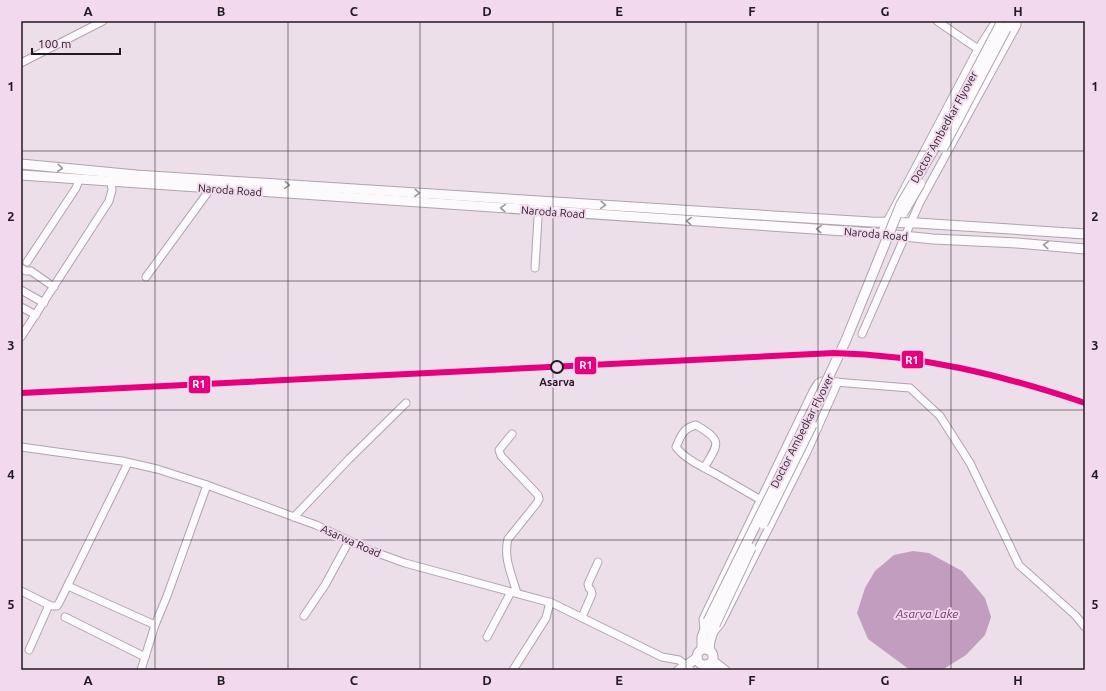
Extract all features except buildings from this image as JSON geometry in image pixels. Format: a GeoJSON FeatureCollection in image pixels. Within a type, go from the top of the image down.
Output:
{"type":"FeatureCollection","features":[{"type":"Feature","properties":{"kind":"main road","name":"Doctor Ambedkar Flyover"},"geometry":{"type":"LineString","coordinates":[[705,649],[702,637],[710,627],[858,330],[904,211],[947,141],[1003,23]]}},
{"type":"Feature","properties":{"kind":"main road","name":"Naroda Road"},"geometry":{"type":"LineString","coordinates":[[21,164],[107,172],[539,201],[1085,234]]}},
{"type":"Feature","properties":{"kind":"main road"},"geometry":{"type":"LineString","coordinates":[[107,172],[109,182]]}},
{"type":"Feature","properties":{"kind":"main road","name":"Naroda Road"},"geometry":{"type":"LineString","coordinates":[[21,175],[881,233],[1085,249]]}},
{"type":"Feature","properties":{"kind":"main road"},"geometry":{"type":"LineString","coordinates":[[685,668],[707,663],[713,655],[705,649],[698,653],[707,663]]}},
{"type":"Feature","properties":{"kind":"street"},"geometry":{"type":"LineString","coordinates":[[21,63],[103,21]]}},
{"type":"Feature","properties":{"kind":"street"},"geometry":{"type":"LineString","coordinates":[[937,21],[978,49]]}},
{"type":"Feature","properties":{"kind":"street"},"geometry":{"type":"LineString","coordinates":[[862,334],[920,202],[1017,25],[1017,21]]}},
{"type":"Feature","properties":{"kind":"street"},"geometry":{"type":"LineString","coordinates":[[881,233],[978,49],[1003,23]]}},
{"type":"Feature","properties":{"kind":"street"},"geometry":{"type":"LineString","coordinates":[[27,262],[76,188],[79,180]]}},
{"type":"Feature","properties":{"kind":"street"},"geometry":{"type":"LineString","coordinates":[[21,337],[24,325],[36,315],[109,201],[112,190],[109,182]]}},
{"type":"Feature","properties":{"kind":"street"},"geometry":{"type":"LineString","coordinates":[[146,277],[211,188]]}},
{"type":"Feature","properties":{"kind":"street"},"geometry":{"type":"LineString","coordinates":[[535,268],[539,201]]}},
{"type":"Feature","properties":{"kind":"street"},"geometry":{"type":"LineString","coordinates":[[21,268],[31,272],[54,287]]}},
{"type":"Feature","properties":{"kind":"street"},"geometry":{"type":"LineString","coordinates":[[21,290],[44,303]]}},
{"type":"Feature","properties":{"kind":"street"},"geometry":{"type":"LineString","coordinates":[[21,307],[36,315]]}},
{"type":"Feature","properties":{"kind":"street"},"geometry":{"type":"LineString","coordinates":[[838,382],[807,452],[722,623],[710,627],[703,619],[818,383],[822,381],[838,382],[910,388],[940,416],[970,463],[1019,565],[1075,615],[1085,626]]}},
{"type":"Feature","properties":{"kind":"street"},"geometry":{"type":"LineString","coordinates":[[294,517],[349,459],[406,403]]}},
{"type":"Feature","properties":{"kind":"street"},"geometry":{"type":"LineString","coordinates":[[704,468],[716,448],[716,440],[712,434],[696,425],[688,427],[683,433],[676,447],[680,453],[704,468],[760,500]]}},
{"type":"Feature","properties":{"kind":"street"},"geometry":{"type":"LineString","coordinates":[[488,637],[514,592],[506,555],[508,539],[539,499],[538,495],[501,456],[499,450],[512,434]]}},
{"type":"Feature","properties":{"kind":"street","name":"Asarwa Road"},"geometry":{"type":"LineString","coordinates":[[21,447],[128,463],[157,469],[207,485],[316,525],[369,550],[406,563],[550,602],[662,657],[674,659],[677,664],[685,668]]}},
{"type":"Feature","properties":{"kind":"street"},"geometry":{"type":"LineString","coordinates":[[21,591],[49,605],[57,606],[128,463]]}},
{"type":"Feature","properties":{"kind":"street"},"geometry":{"type":"LineString","coordinates":[[141,670],[155,625],[207,485]]}},
{"type":"Feature","properties":{"kind":"street"},"geometry":{"type":"LineString","coordinates":[[304,616],[325,585],[349,541]]}},
{"type":"Feature","properties":{"kind":"street"},"geometry":{"type":"LineString","coordinates":[[582,617],[592,594],[588,584],[598,562]]}},
{"type":"Feature","properties":{"kind":"street"},"geometry":{"type":"LineString","coordinates":[[68,586],[155,625]]}},
{"type":"Feature","properties":{"kind":"street"},"geometry":{"type":"LineString","coordinates":[[513,670],[546,618],[550,602]]}},
{"type":"Feature","properties":{"kind":"street"},"geometry":{"type":"LineString","coordinates":[[29,650],[49,605]]}},
{"type":"Feature","properties":{"kind":"street"},"geometry":{"type":"LineString","coordinates":[[65,617],[145,656]]}},
{"type":"Feature","properties":{"kind":"street"},"geometry":{"type":"LineString","coordinates":[[707,663],[726,670]]}},
{"type":"Feature","properties":{"kind":"water","name":"Asarva Lake"},"geometry":{"type":"Polygon","coordinates":[[[913,551],[929,553],[962,571],[985,598],[991,617],[985,635],[966,655],[942,670],[910,670],[868,639],[857,613],[865,588],[875,571],[894,555],[913,551]]]}},
{"type":"Feature","properties":{"kind":"transit line","name":"R1"},"geometry":{"type":"LineString","coordinates":[[21,393],[834,353],[898,358],[961,368],[992,375],[1085,403]]}},
{"type":"Feature","properties":{"kind":"place","name":"Asarva"},"geometry":{"type":"Point","coordinates":[557,367]}}]}
